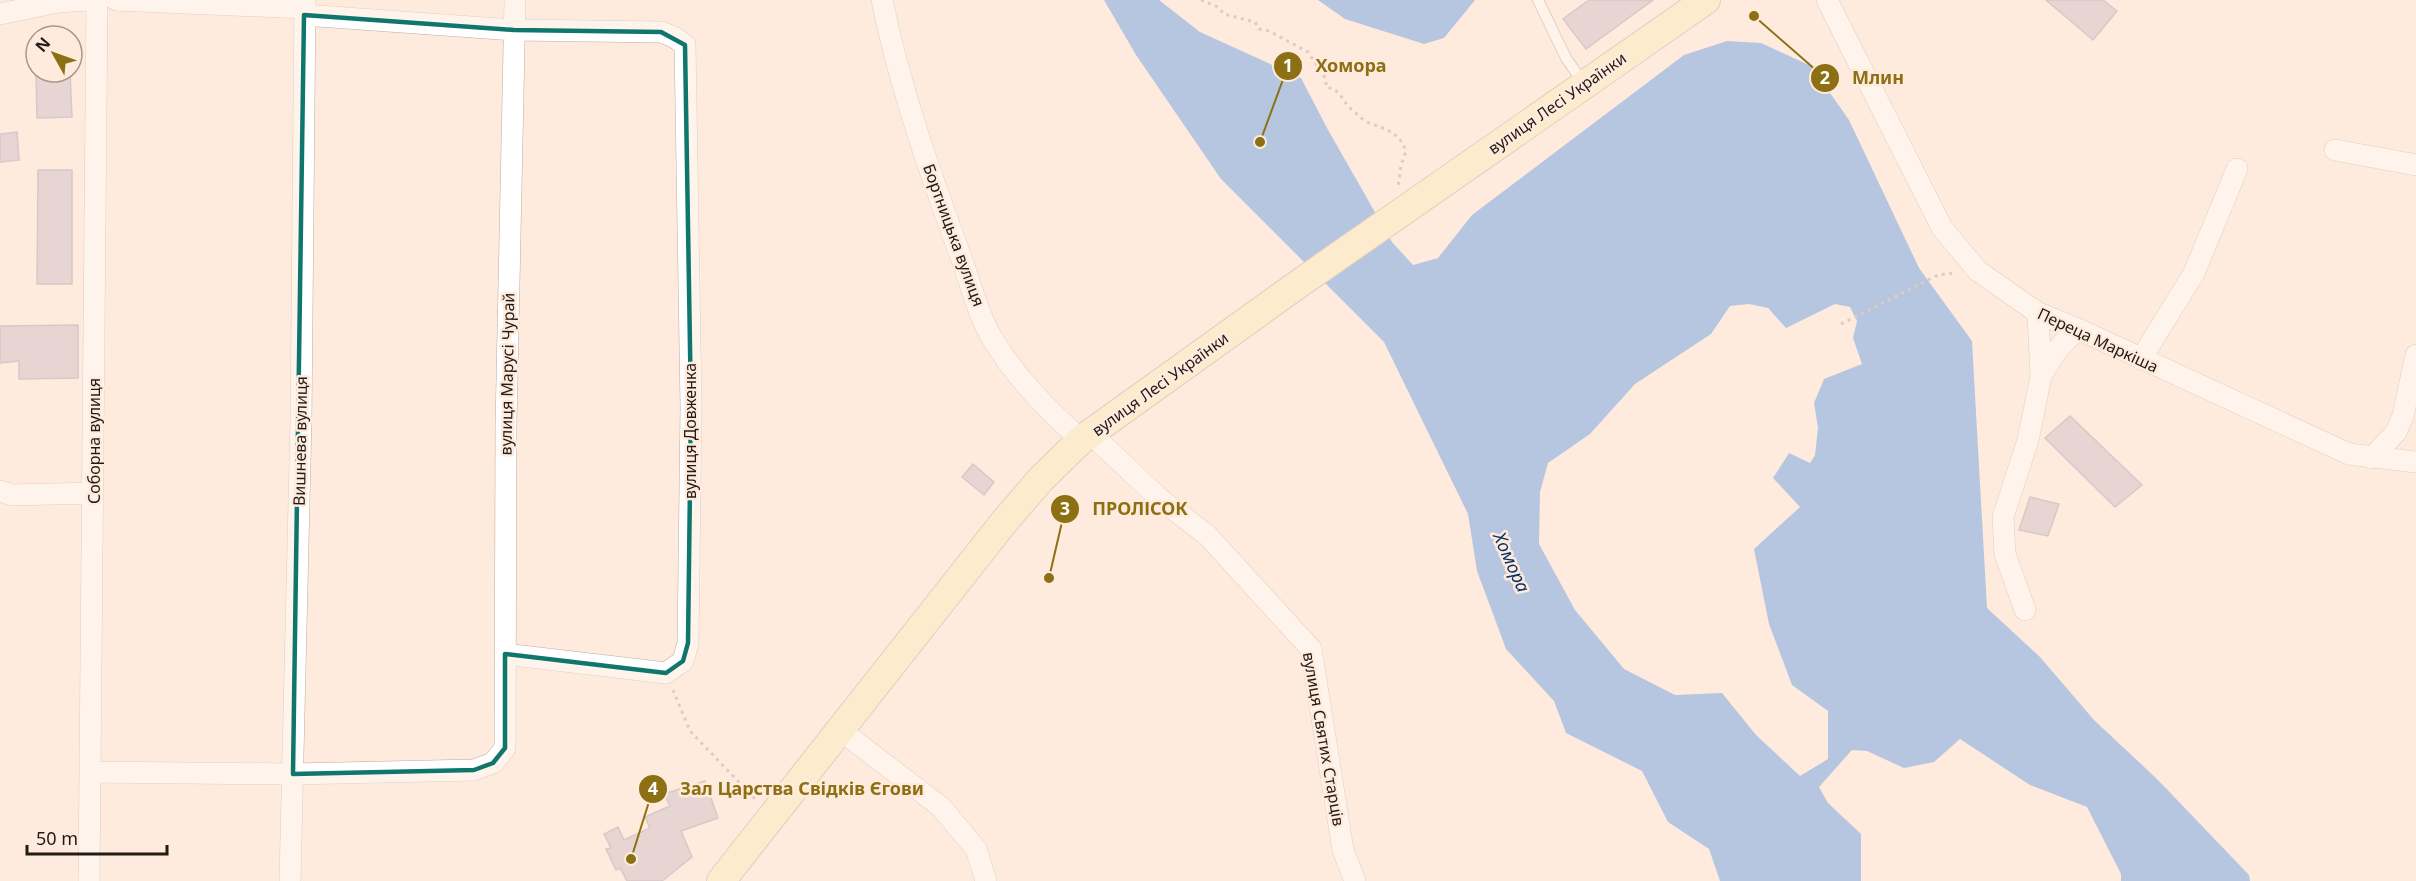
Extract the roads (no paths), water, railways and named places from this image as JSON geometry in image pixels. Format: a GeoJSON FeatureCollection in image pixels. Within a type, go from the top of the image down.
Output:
{"type":"FeatureCollection","features":[{"type":"Feature","properties":{"kind":"main road","name":"вулиця Лесі Українки"},"geometry":{"type":"LineString","coordinates":[[721,881],[1004,522],[1041,479],[1086,437],[1396,215],[1706,0]]}},
{"type":"Feature","properties":{"kind":"street"},"geometry":{"type":"LineString","coordinates":[[0,14],[58,2],[87,0]]}},
{"type":"Feature","properties":{"kind":"street","name":"Соборна вулиця"},"geometry":{"type":"LineString","coordinates":[[89,881],[97,0]]}},
{"type":"Feature","properties":{"kind":"street"},"geometry":{"type":"LineString","coordinates":[[116,0],[304,8],[514,30]]}},
{"type":"Feature","properties":{"kind":"street","name":"вулиця Марусі Чурай"},"geometry":{"type":"LineString","coordinates":[[293,774],[474,770],[493,763],[505,748],[506,426],[515,0]]}},
{"type":"Feature","properties":{"kind":"street","name":"Бортницька вулиця"},"geometry":{"type":"LineString","coordinates":[[882,0],[893,55],[932,177],[990,335],[1014,372],[1040,402],[1086,437]]}},
{"type":"Feature","properties":{"kind":"street","name":"Переца Маркіша"},"geometry":{"type":"LineString","coordinates":[[1827,0],[1942,228],[1978,271],[2037,313],[2080,330],[2349,454],[2413,462]]}},
{"type":"Feature","properties":{"kind":"street","name":"Вишнева вулиця"},"geometry":{"type":"LineString","coordinates":[[290,881],[301,419],[304,8]]}},
{"type":"Feature","properties":{"kind":"street","name":"вулиця Довженка"},"geometry":{"type":"LineString","coordinates":[[506,654],[666,674],[682,661],[688,644],[692,407],[685,45],[661,32],[514,30]]}},
{"type":"Feature","properties":{"kind":"street"},"geometry":{"type":"LineString","coordinates":[[2335,150],[2416,165]]}},
{"type":"Feature","properties":{"kind":"street"},"geometry":{"type":"LineString","coordinates":[[2140,359],[2194,273],[2237,169]]}},
{"type":"Feature","properties":{"kind":"street"},"geometry":{"type":"LineString","coordinates":[[2025,610],[2005,554],[2003,517],[2028,440],[2042,376],[2037,313]]}},
{"type":"Feature","properties":{"kind":"street"},"geometry":{"type":"LineString","coordinates":[[2042,376],[2058,348],[2068,336],[2080,330]]}},
{"type":"Feature","properties":{"kind":"street"},"geometry":{"type":"LineString","coordinates":[[2372,458],[2396,432],[2416,355]]}},
{"type":"Feature","properties":{"kind":"street"},"geometry":{"type":"LineString","coordinates":[[2399,424],[2400,437],[2413,462]]}},
{"type":"Feature","properties":{"kind":"street","name":"вулиця Святих Старців"},"geometry":{"type":"LineString","coordinates":[[1086,437],[1208,536],[1311,649],[1343,850],[1356,881]]}},
{"type":"Feature","properties":{"kind":"street"},"geometry":{"type":"LineString","coordinates":[[0,491],[12,495],[93,493]]}},
{"type":"Feature","properties":{"kind":"street"},"geometry":{"type":"LineString","coordinates":[[840,730],[941,807],[976,849],[987,881]]}},
{"type":"Feature","properties":{"kind":"street"},"geometry":{"type":"LineString","coordinates":[[91,772],[293,774]]}},
{"type":"Feature","properties":{"kind":"lane"},"geometry":{"type":"LineString","coordinates":[[1538,0],[1566,58],[1584,85]]}},
{"type":"Feature","properties":{"kind":"water"},"geometry":{"type":"Polygon","coordinates":[[[1104,0],[1159,0],[1200,32],[1301,78],[1392,242],[1413,265],[1438,258],[1472,215],[1684,55],[1727,41],[1761,43],[1811,66],[1849,120],[1919,268],[1972,341],[1987,608],[2040,657],[2094,720],[2157,779],[2249,875],[2250,881],[2121,881],[2121,874],[2087,807],[2030,785],[1960,739],[1934,762],[1904,768],[1867,751],[1852,750],[1819,787],[1828,803],[1861,834],[1861,881],[1720,881],[1709,849],[1668,822],[1642,771],[1566,733],[1554,701],[1506,649],[1477,571],[1468,514],[1384,342],[1221,179],[1136,55],[1104,0]],[[1749,304],[1730,306],[1711,334],[1635,384],[1590,434],[1548,463],[1540,492],[1539,544],[1575,610],[1624,669],[1675,695],[1722,693],[1756,735],[1800,776],[1828,759],[1828,711],[1792,685],[1769,624],[1754,549],[1800,507],[1773,478],[1789,453],[1810,463],[1815,455],[1818,428],[1814,403],[1824,379],[1862,364],[1853,338],[1857,321],[1850,307],[1835,304],[1786,328],[1768,308],[1749,304]]]}},
{"type":"Feature","properties":{"kind":"water"},"geometry":{"type":"Polygon","coordinates":[[[1318,0],[1475,0],[1444,38],[1424,44],[1345,19],[1318,0]]]}},
{"type":"Feature","properties":{"kind":"place","name":"Млин"},"geometry":{"type":"Point","coordinates":[1754,16]}},
{"type":"Feature","properties":{"kind":"place","name":"Хомора"},"geometry":{"type":"Point","coordinates":[1260,142]}},
{"type":"Feature","properties":{"kind":"place","name":"ПРОЛІСОК"},"geometry":{"type":"Point","coordinates":[1049,578]}},
{"type":"Feature","properties":{"kind":"place","name":"Зал Царства Свідків Єгови"},"geometry":{"type":"Point","coordinates":[631,859]}}]}
